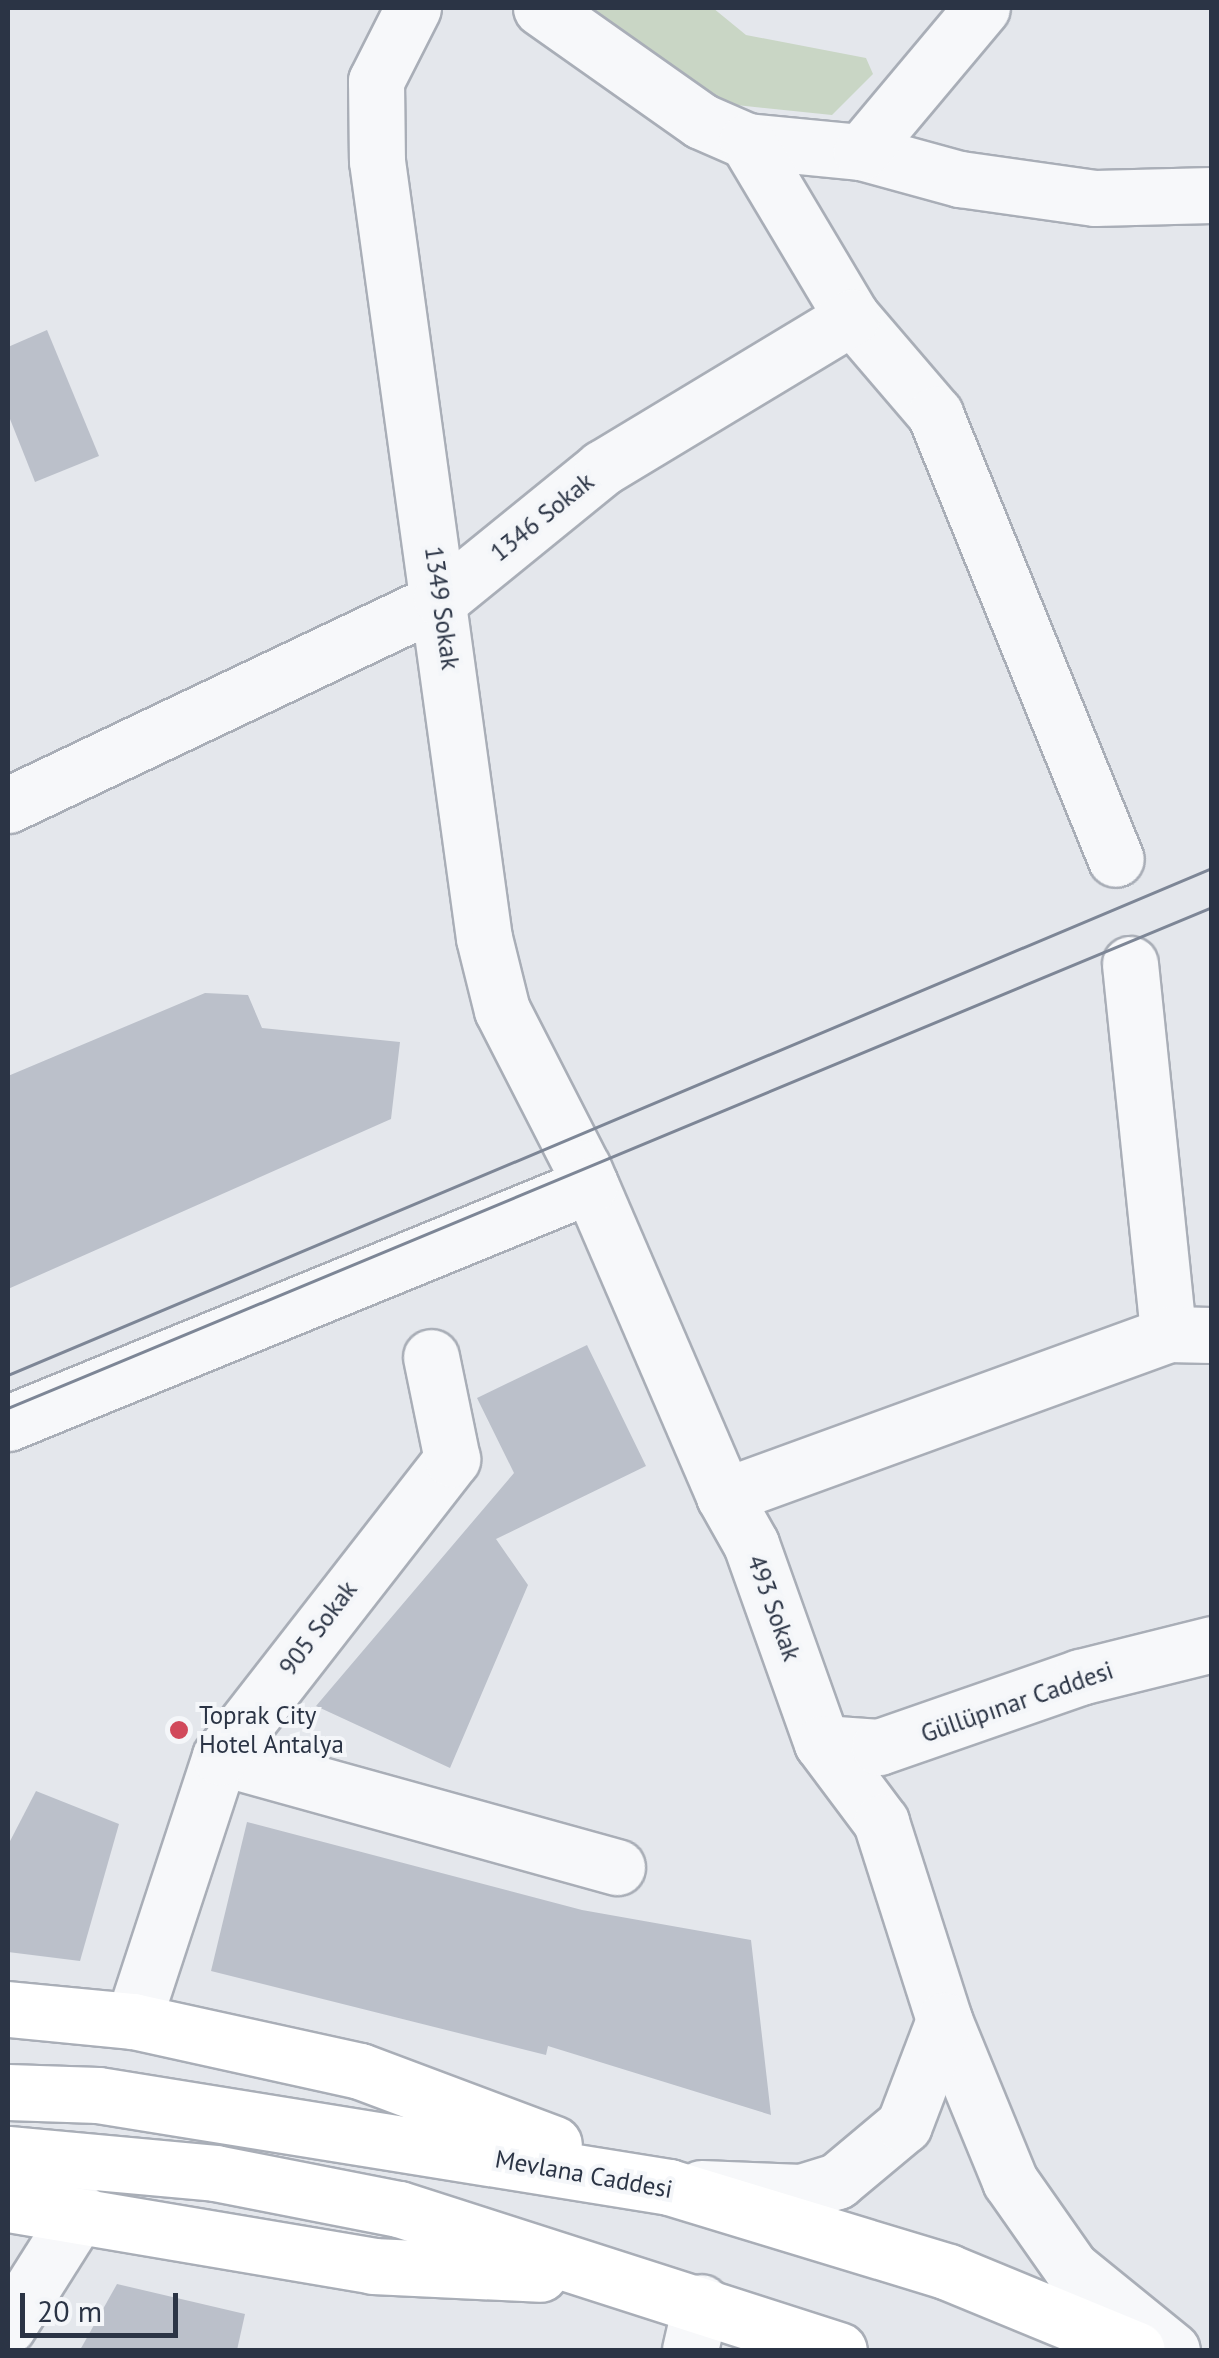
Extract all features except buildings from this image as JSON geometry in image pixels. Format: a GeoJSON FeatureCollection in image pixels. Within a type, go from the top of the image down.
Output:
{"type":"FeatureCollection","features":[{"type":"Feature","properties":{"kind":"main road"},"geometry":{"type":"LineString","coordinates":[[8,2009],[133,2021],[360,2071],[669,2187]]}},
{"type":"Feature","properties":{"kind":"main road","name":"Mevlana Caddesi"},"geometry":{"type":"LineString","coordinates":[[8,2092],[98,2095],[669,2187],[948,2272],[1137,2350]]}},
{"type":"Feature","properties":{"kind":"main road"},"geometry":{"type":"LineString","coordinates":[[8,2154],[215,2173],[399,2209],[623,2278],[695,2326],[839,2350]]}},
{"type":"Feature","properties":{"kind":"main road"},"geometry":{"type":"LineString","coordinates":[[8,2204],[80,2212],[373,2266],[623,2278]]}},
{"type":"Feature","properties":{"kind":"street","name":"1349 Sokak"},"geometry":{"type":"LineString","coordinates":[[413,8],[376,81],[377,161],[441,599],[484,938],[498,992],[592,1191]]}},
{"type":"Feature","properties":{"kind":"street"},"geometry":{"type":"LineString","coordinates":[[541,8],[701,121],[747,141],[860,152],[960,179],[1095,198],[1212,195]]}},
{"type":"Feature","properties":{"kind":"street"},"geometry":{"type":"LineString","coordinates":[[860,152],[982,8]]}},
{"type":"Feature","properties":{"kind":"street"},"geometry":{"type":"LineString","coordinates":[[747,141],[852,316],[935,414],[1116,858]]}},
{"type":"Feature","properties":{"kind":"street","name":"1346 Sokak"},"geometry":{"type":"LineString","coordinates":[[8,805],[441,599],[602,468],[852,316]]}},
{"type":"Feature","properties":{"kind":"street"},"geometry":{"type":"LineString","coordinates":[[724,1496],[1190,1335],[1130,964]]}},
{"type":"Feature","properties":{"kind":"street"},"geometry":{"type":"LineString","coordinates":[[8,1423],[592,1191]]}},
{"type":"Feature","properties":{"kind":"street","name":"493 Sokak"},"geometry":{"type":"LineString","coordinates":[[592,1191],[724,1496],[751,1544],[822,1743],[881,1822],[944,2020],[1010,2181],[1070,2268],[1172,2350]]}},
{"type":"Feature","properties":{"kind":"street","name":"905 Sokak"},"geometry":{"type":"LineString","coordinates":[[133,2021],[220,1757],[452,1459],[430,1357]]}},
{"type":"Feature","properties":{"kind":"street","name":"Güllüpınar Caddesi"},"geometry":{"type":"LineString","coordinates":[[822,1743],[879,1747],[1080,1677],[1212,1644]]}},
{"type":"Feature","properties":{"kind":"street"},"geometry":{"type":"LineString","coordinates":[[220,1757],[617,1867]]}},
{"type":"Feature","properties":{"kind":"street"},"geometry":{"type":"LineString","coordinates":[[669,2187],[801,2192],[838,2181],[904,2125],[944,2020]]}},
{"type":"Feature","properties":{"kind":"street"},"geometry":{"type":"LineString","coordinates":[[8,2326],[80,2212]]}},
{"type":"Feature","properties":{"kind":"green space"},"geometry":{"type":"Polygon","coordinates":[[[584,8],[713,8],[746,35],[866,58],[873,74],[832,115],[727,104],[584,8]]]}},
{"type":"Feature","properties":{"kind":"tram line"},"geometry":{"type":"LineString","coordinates":[[8,1375],[1212,868]]}},
{"type":"Feature","properties":{"kind":"tram line"},"geometry":{"type":"LineString","coordinates":[[8,1408],[1212,907]]}},
{"type":"Feature","properties":{"kind":"place","name":"Toprak City Hotel Antalya"},"geometry":{"type":"Point","coordinates":[179,1730]}}]}
